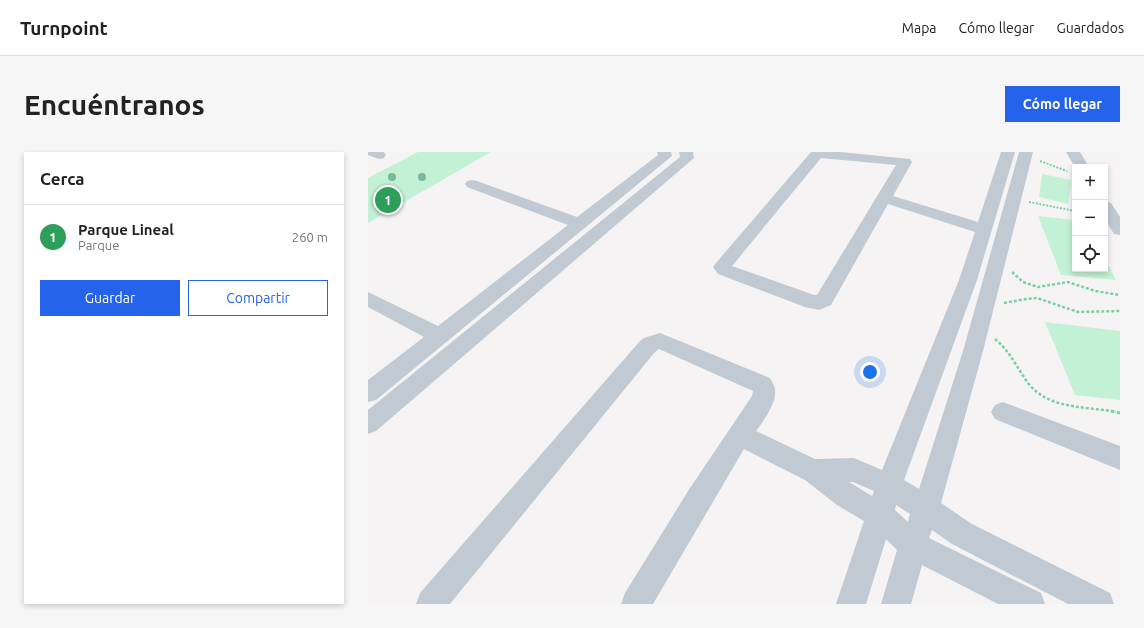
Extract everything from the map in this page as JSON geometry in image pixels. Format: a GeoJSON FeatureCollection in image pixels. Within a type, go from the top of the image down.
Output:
{"type":"FeatureCollection","features":[{"type":"Feature","properties":{"kind":"street"},"geometry":{"type":"LineString","coordinates":[[368,393],[665,156],[664,152]]}},
{"type":"Feature","properties":{"kind":"street"},"geometry":{"type":"LineString","coordinates":[[368,424],[687,158],[686,152]]}},
{"type":"Feature","properties":{"kind":"street"},"geometry":{"type":"LineString","coordinates":[[1073,152],[1076,164]]}},
{"type":"Feature","properties":{"kind":"street"},"geometry":{"type":"LineString","coordinates":[[817,154],[905,162],[884,198],[822,302],[812,302],[722,268],[722,266],[817,154]]}},
{"type":"Feature","properties":{"kind":"street"},"geometry":{"type":"LineString","coordinates":[[896,604],[913,545],[926,509],[977,333],[1012,201],[1019,154]]}},
{"type":"Feature","properties":{"kind":"street"},"geometry":{"type":"LineString","coordinates":[[851,604],[889,485],[968,280],[984,229],[1019,154]]}},
{"type":"Feature","properties":{"kind":"street"},"geometry":{"type":"LineString","coordinates":[[472,184],[580,224]]}},
{"type":"Feature","properties":{"kind":"street"},"geometry":{"type":"LineString","coordinates":[[884,198],[984,229],[998,254]]}},
{"type":"Feature","properties":{"kind":"street"},"geometry":{"type":"LineString","coordinates":[[1110,203],[1120,230]]}},
{"type":"Feature","properties":{"kind":"street"},"geometry":{"type":"LineString","coordinates":[[368,299],[440,336]]}},
{"type":"Feature","properties":{"kind":"street"},"geometry":{"type":"LineString","coordinates":[[431,604],[651,344],[657,341],[663,342],[762,385],[765,388],[765,398],[740,435],[636,604]]}},
{"type":"Feature","properties":{"kind":"street"},"geometry":{"type":"LineString","coordinates":[[1003,412],[1120,458]]}},
{"type":"Feature","properties":{"kind":"street"},"geometry":{"type":"LineString","coordinates":[[740,435],[814,471],[846,496],[880,515],[913,545],[1030,604]]}},
{"type":"Feature","properties":{"kind":"street"},"geometry":{"type":"LineString","coordinates":[[814,471],[854,470],[889,485],[962,534],[1099,604]]}},
{"type":"Feature","properties":{"kind":"path"},"geometry":{"type":"LineString","coordinates":[[1019,154],[1042,162],[1072,168]]}},
{"type":"Feature","properties":{"kind":"path"},"geometry":{"type":"LineString","coordinates":[[1012,201],[1038,203],[1072,210]]}},
{"type":"Feature","properties":{"kind":"path"},"geometry":{"type":"LineString","coordinates":[[998,254],[1020,279],[1029,285],[1038,287],[1068,282],[1095,291],[1120,295]]}},
{"type":"Feature","properties":{"kind":"path"},"geometry":{"type":"LineString","coordinates":[[984,307],[1030,298],[1047,300],[1062,309],[1082,313],[1120,311]]}},
{"type":"Feature","properties":{"kind":"path"},"geometry":{"type":"LineString","coordinates":[[977,333],[991,337],[1000,342],[1029,383],[1035,390],[1048,399],[1072,407],[1104,409],[1120,414]]}},
{"type":"Feature","properties":{"kind":"green space"},"geometry":{"type":"Polygon","coordinates":[[[418,152],[491,152],[368,223],[368,178],[418,152]]]}},
{"type":"Feature","properties":{"kind":"green space"},"geometry":{"type":"Polygon","coordinates":[[[1042,174],[1071,180],[1068,204],[1039,197],[1042,174]]]}},
{"type":"Feature","properties":{"kind":"green space"},"geometry":{"type":"Polygon","coordinates":[[[1038,216],[1072,220],[1072,272],[1108,272],[1108,265],[1116,280],[1061,275],[1038,216]]]}},
{"type":"Feature","properties":{"kind":"green space"},"geometry":{"type":"Polygon","coordinates":[[[1045,322],[1120,331],[1120,400],[1075,395],[1045,322]]]}},
{"type":"Feature","properties":{"kind":"place","name":"Parque Lineal"},"geometry":{"type":"Point","coordinates":[388,200]}}]}
